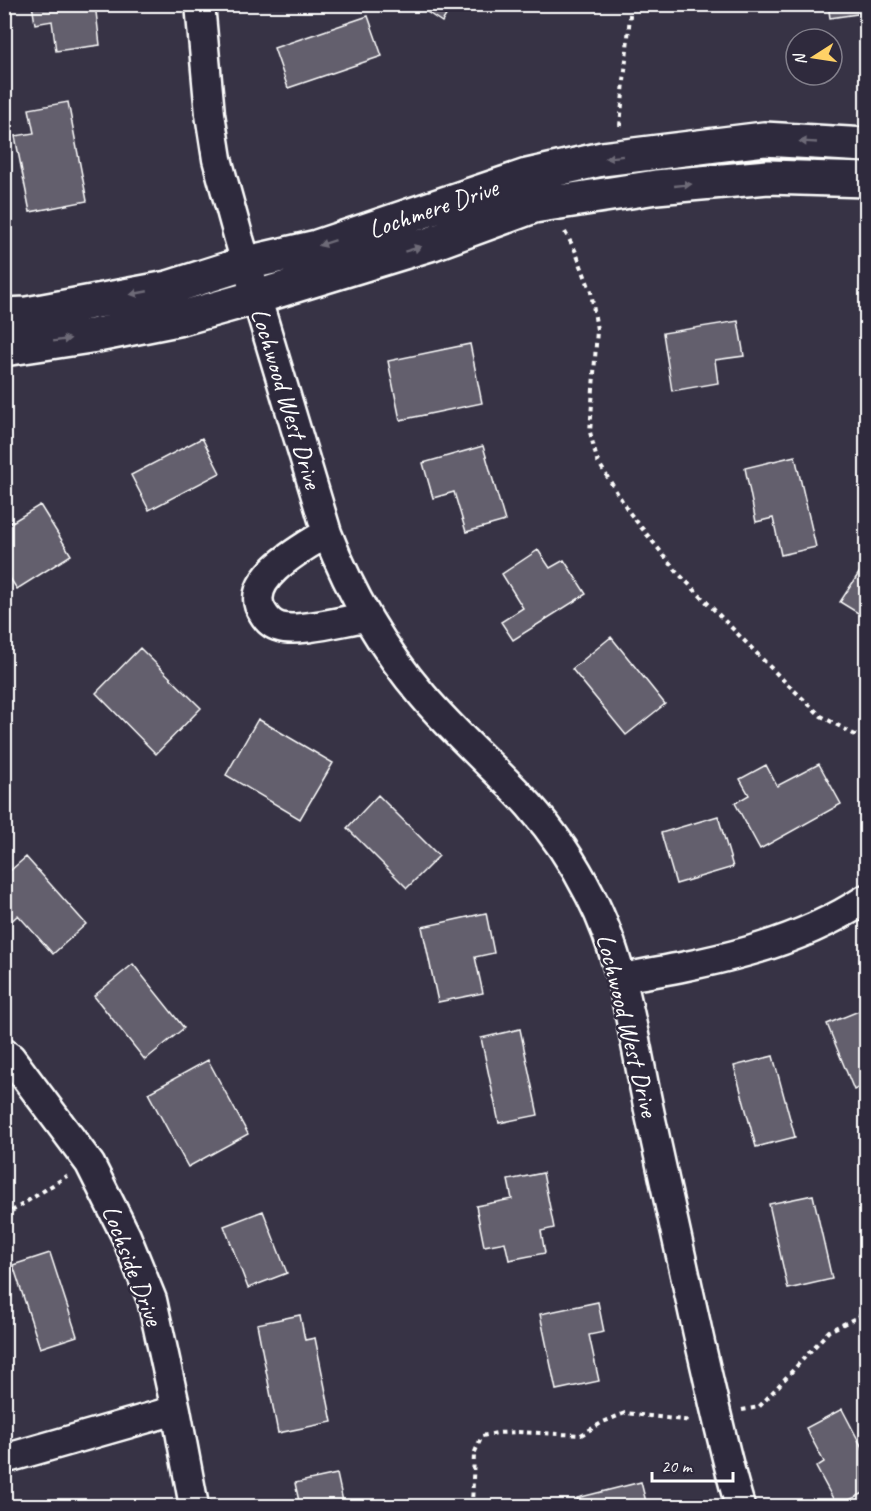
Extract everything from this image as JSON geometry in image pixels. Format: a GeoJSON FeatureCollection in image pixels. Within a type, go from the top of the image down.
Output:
{"type":"FeatureCollection","features":[{"type":"Feature","properties":{"kind":"street","name":"Lochwood West Drive"},"geometry":{"type":"LineString","coordinates":[[200,4],[210,114],[217,159],[327,533],[337,559],[366,617],[398,666],[424,698],[531,807],[559,843],[581,878],[606,928],[621,978],[727,1463],[741,1506]]}},
{"type":"Feature","properties":{"kind":"street","name":"Lochmere Drive"},"geometry":{"type":"LineString","coordinates":[[4,315],[27,314],[168,288],[247,263],[317,247],[527,176],[602,159],[764,139],[867,145]]}},
{"type":"Feature","properties":{"kind":"street","name":"Lochmere Drive"},"geometry":{"type":"LineString","coordinates":[[4,349],[182,318],[433,243],[534,206],[656,188],[768,177],[867,180]]}},
{"type":"Feature","properties":{"kind":"street"},"geometry":{"type":"LineString","coordinates":[[327,533],[278,566],[262,584],[258,594],[258,608],[268,621],[280,628],[297,629],[366,617]]}},
{"type":"Feature","properties":{"kind":"street"},"geometry":{"type":"LineString","coordinates":[[621,978],[708,963],[744,954],[820,924],[867,899]]}},
{"type":"Feature","properties":{"kind":"street","name":"Lochside Drive"},"geometry":{"type":"LineString","coordinates":[[4,1053],[11,1058],[90,1164],[126,1236],[152,1300],[194,1506]]}},
{"type":"Feature","properties":{"kind":"street"},"geometry":{"type":"LineString","coordinates":[[4,1459],[176,1410]]}},
{"type":"Feature","properties":{"kind":"path"},"geometry":{"type":"LineString","coordinates":[[620,130],[631,4]]}},
{"type":"Feature","properties":{"kind":"path"},"geometry":{"type":"LineString","coordinates":[[566,231],[591,292],[597,330],[590,432],[597,460],[629,512],[677,572],[821,716],[867,741]]}},
{"type":"Feature","properties":{"kind":"path"},"geometry":{"type":"LineString","coordinates":[[4,1216],[71,1173],[90,1164]]}},
{"type":"Feature","properties":{"kind":"path"},"geometry":{"type":"LineString","coordinates":[[472,1506],[474,1454],[482,1436],[518,1432],[581,1435],[625,1413],[690,1421],[759,1407],[829,1331],[867,1313]]}},
{"type":"Feature","properties":{"kind":"building"},"geometry":{"type":"Polygon","coordinates":[[[32,4],[95,4],[100,45],[56,51],[52,21],[35,24],[32,4]]]}},
{"type":"Feature","properties":{"kind":"building"},"geometry":{"type":"Polygon","coordinates":[[[415,4],[453,4],[442,22],[415,4]]]}},
{"type":"Feature","properties":{"kind":"building"},"geometry":{"type":"Polygon","coordinates":[[[828,4],[863,4],[864,13],[830,18],[828,4]]]}},
{"type":"Feature","properties":{"kind":"building"},"geometry":{"type":"Polygon","coordinates":[[[368,16],[382,56],[288,88],[274,48],[368,16]]]}},
{"type":"Feature","properties":{"kind":"building"},"geometry":{"type":"Polygon","coordinates":[[[68,102],[87,201],[30,212],[15,136],[34,133],[29,109],[68,102]]]}},
{"type":"Feature","properties":{"kind":"building"},"geometry":{"type":"Polygon","coordinates":[[[738,321],[744,356],[715,360],[718,383],[672,391],[663,333],[738,321]]]}},
{"type":"Feature","properties":{"kind":"building"},"geometry":{"type":"Polygon","coordinates":[[[470,344],[482,403],[400,420],[388,361],[470,344]]]}},
{"type":"Feature","properties":{"kind":"building"},"geometry":{"type":"Polygon","coordinates":[[[202,438],[220,473],[149,510],[131,475],[202,438]]]}},
{"type":"Feature","properties":{"kind":"building"},"geometry":{"type":"Polygon","coordinates":[[[483,446],[505,521],[466,532],[454,492],[433,498],[423,463],[483,446]]]}},
{"type":"Feature","properties":{"kind":"building"},"geometry":{"type":"Polygon","coordinates":[[[795,456],[816,547],[781,555],[773,518],[756,522],[745,468],[795,456]]]}},
{"type":"Feature","properties":{"kind":"building"},"geometry":{"type":"Polygon","coordinates":[[[40,505],[71,555],[17,589],[4,569],[4,527],[40,505]]]}},
{"type":"Feature","properties":{"kind":"building"},"geometry":{"type":"Polygon","coordinates":[[[538,550],[550,568],[564,560],[586,594],[513,640],[501,622],[523,608],[502,574],[538,550]]]}},
{"type":"Feature","properties":{"kind":"building"},"geometry":{"type":"Polygon","coordinates":[[[863,567],[866,569],[866,618],[840,602],[863,567]]]}},
{"type":"Feature","properties":{"kind":"building"},"geometry":{"type":"Polygon","coordinates":[[[611,637],[665,704],[626,735],[572,669],[611,637]]]}},
{"type":"Feature","properties":{"kind":"building"},"geometry":{"type":"Polygon","coordinates":[[[140,648],[201,708],[156,754],[96,693],[140,648]]]}},
{"type":"Feature","properties":{"kind":"building"},"geometry":{"type":"Polygon","coordinates":[[[258,719],[333,763],[300,819],[226,775],[258,719]]]}},
{"type":"Feature","properties":{"kind":"building"},"geometry":{"type":"Polygon","coordinates":[[[819,764],[841,804],[760,849],[735,803],[749,795],[740,779],[766,765],[777,786],[819,764]]]}},
{"type":"Feature","properties":{"kind":"building"},"geometry":{"type":"Polygon","coordinates":[[[378,795],[439,856],[407,888],[347,828],[378,795]]]}},
{"type":"Feature","properties":{"kind":"building"},"geometry":{"type":"Polygon","coordinates":[[[718,816],[733,867],[676,884],[661,833],[718,816]]]}},
{"type":"Feature","properties":{"kind":"building"},"geometry":{"type":"Polygon","coordinates":[[[26,857],[86,924],[53,954],[18,915],[4,928],[4,876],[26,857]]]}},
{"type":"Feature","properties":{"kind":"building"},"geometry":{"type":"Polygon","coordinates":[[[486,913],[494,953],[475,957],[483,993],[438,1002],[422,927],[486,913]]]}},
{"type":"Feature","properties":{"kind":"building"},"geometry":{"type":"Polygon","coordinates":[[[133,964],[184,1028],[145,1060],[94,996],[133,964]]]}},
{"type":"Feature","properties":{"kind":"building"},"geometry":{"type":"Polygon","coordinates":[[[866,1008],[866,1084],[854,1090],[827,1024],[866,1008]]]}},
{"type":"Feature","properties":{"kind":"building"},"geometry":{"type":"Polygon","coordinates":[[[520,1029],[538,1115],[499,1123],[481,1038],[520,1029]]]}},
{"type":"Feature","properties":{"kind":"building"},"geometry":{"type":"Polygon","coordinates":[[[773,1056],[795,1137],[756,1147],[734,1066],[773,1056]]]}},
{"type":"Feature","properties":{"kind":"building"},"geometry":{"type":"Polygon","coordinates":[[[208,1060],[248,1134],[188,1167],[148,1093],[208,1060]]]}},
{"type":"Feature","properties":{"kind":"building"},"geometry":{"type":"Polygon","coordinates":[[[543,1173],[554,1228],[541,1231],[545,1253],[509,1260],[505,1242],[484,1246],[476,1206],[512,1199],[508,1180],[543,1173]]]}},
{"type":"Feature","properties":{"kind":"building"},"geometry":{"type":"Polygon","coordinates":[[[813,1195],[832,1279],[788,1289],[769,1204],[813,1195]]]}},
{"type":"Feature","properties":{"kind":"building"},"geometry":{"type":"Polygon","coordinates":[[[263,1211],[287,1273],[248,1288],[224,1226],[263,1211]]]}},
{"type":"Feature","properties":{"kind":"building"},"geometry":{"type":"Polygon","coordinates":[[[50,1253],[77,1336],[40,1348],[13,1265],[50,1253]]]}},
{"type":"Feature","properties":{"kind":"building"},"geometry":{"type":"Polygon","coordinates":[[[598,1302],[604,1332],[589,1335],[599,1381],[556,1390],[540,1314],[598,1302]]]}},
{"type":"Feature","properties":{"kind":"building"},"geometry":{"type":"Polygon","coordinates":[[[300,1315],[305,1340],[315,1338],[332,1422],[278,1433],[257,1324],[300,1315]]]}},
{"type":"Feature","properties":{"kind":"building"},"geometry":{"type":"Polygon","coordinates":[[[842,1409],[866,1455],[866,1492],[837,1506],[816,1467],[824,1462],[806,1428],[842,1409]]]}},
{"type":"Feature","properties":{"kind":"building"},"geometry":{"type":"Polygon","coordinates":[[[337,1474],[344,1506],[300,1506],[295,1483],[337,1474]]]}},
{"type":"Feature","properties":{"kind":"building"},"geometry":{"type":"Polygon","coordinates":[[[641,1482],[647,1506],[579,1506],[577,1498],[641,1482]]]}}]}
